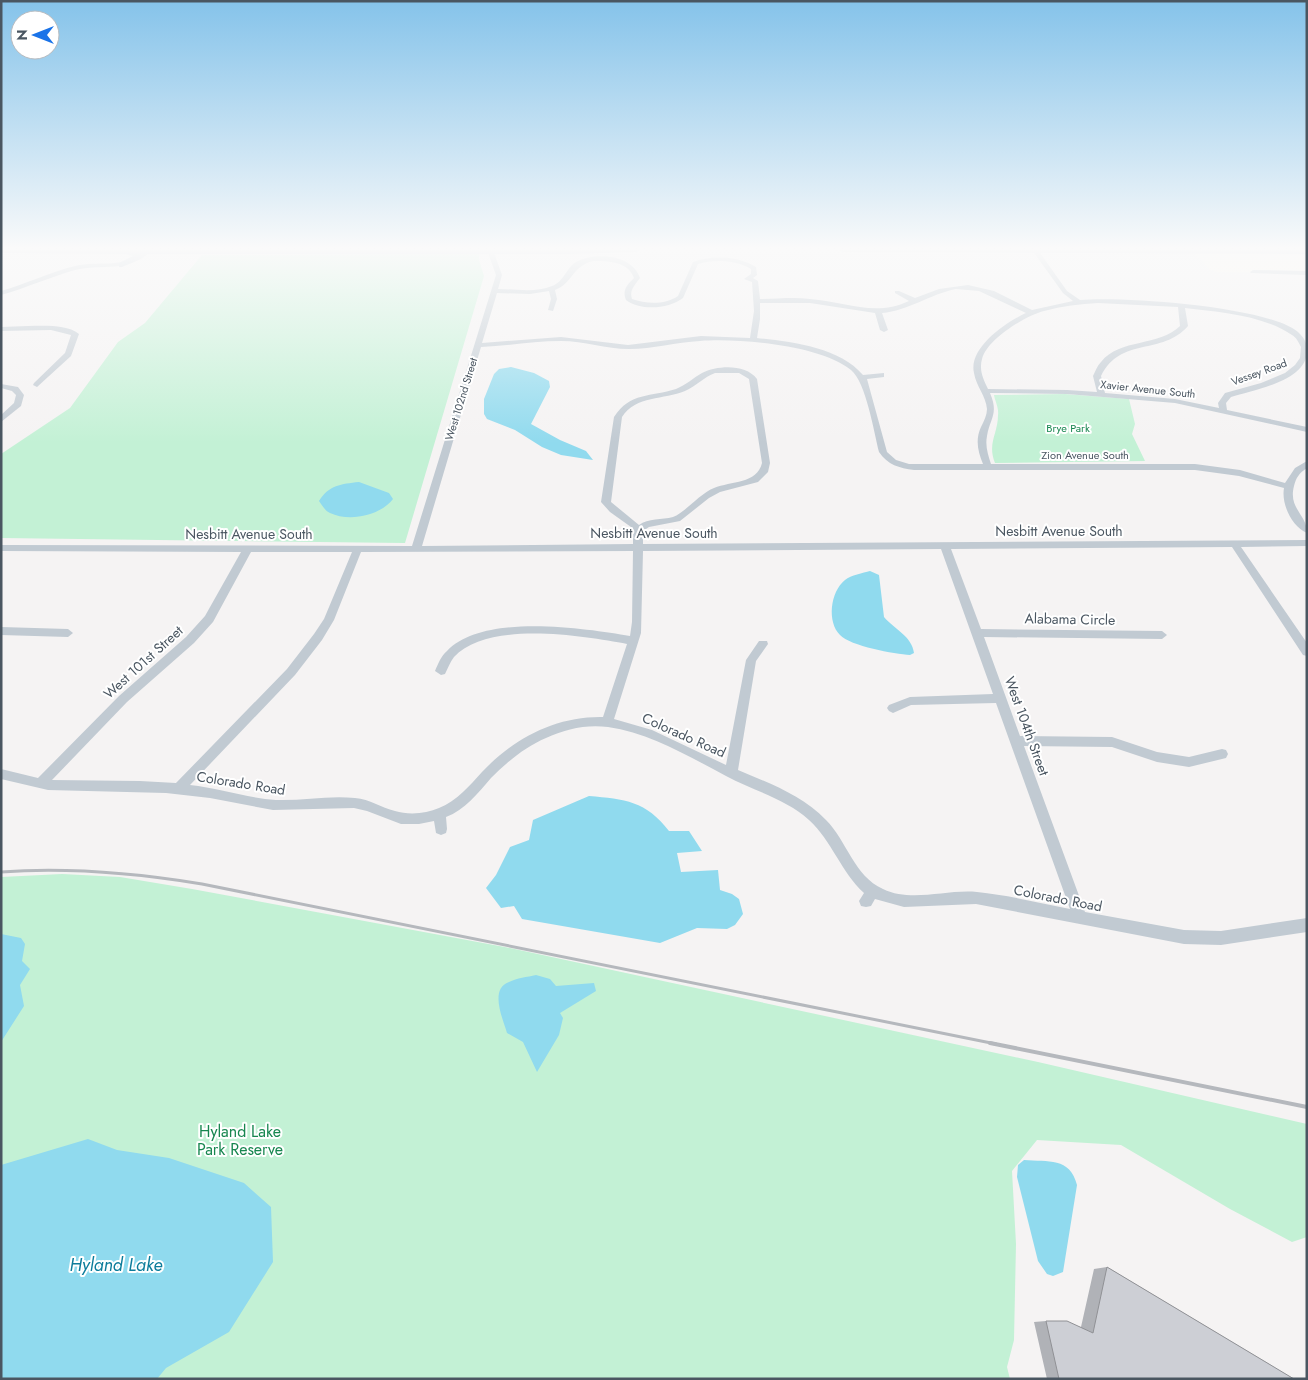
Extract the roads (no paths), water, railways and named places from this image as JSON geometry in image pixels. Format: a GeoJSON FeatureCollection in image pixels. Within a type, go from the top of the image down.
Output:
{"type":"FeatureCollection","features":[{"type":"Feature","properties":{"kind":"street","name":"West 102nd Street"},"geometry":{"type":"LineString","coordinates":[[416,549],[487,314]]}},
{"type":"Feature","properties":{"kind":"street"},"geometry":{"type":"LineString","coordinates":[[752,340],[758,321],[758,314]]}},
{"type":"Feature","properties":{"kind":"street"},"geometry":{"type":"LineString","coordinates":[[879,314],[884,330]]}},
{"type":"Feature","properties":{"kind":"street","name":"Vessey Road"},"geometry":{"type":"LineString","coordinates":[[988,467],[981,445],[991,410],[977,374],[976,366],[980,354],[1009,324],[1027,314]]}},
{"type":"Feature","properties":{"kind":"street"},"geometry":{"type":"LineString","coordinates":[[1102,395],[1097,376],[1102,364],[1122,351],[1168,338],[1181,331],[1184,326],[1182,314]]}},
{"type":"Feature","properties":{"kind":"street","name":"Vessey Road"},"geometry":{"type":"LineString","coordinates":[[1223,410],[1222,403],[1228,395],[1294,372],[1302,362],[1305,344],[1291,331],[1259,318],[1236,314]]}},
{"type":"Feature","properties":{"kind":"street"},"geometry":{"type":"LineString","coordinates":[[1,329],[61,330],[72,331],[75,334],[68,354],[37,385]]}},
{"type":"Feature","properties":{"kind":"street"},"geometry":{"type":"LineString","coordinates":[[478,344],[508,344],[549,339],[576,340],[629,347],[711,338],[752,340],[779,344],[837,358],[862,377],[881,375]]}},
{"type":"Feature","properties":{"kind":"street"},"geometry":{"type":"LineString","coordinates":[[607,722],[634,641],[637,622],[636,544],[638,530],[631,520],[613,510],[606,502],[620,412],[636,401],[682,389],[709,372],[740,371],[749,374],[753,379],[766,463],[764,472],[755,480],[717,490],[706,496],[677,519],[646,524],[638,530]]}},
{"type":"Feature","properties":{"kind":"street","name":"Zion Avenue South"},"geometry":{"type":"LineString","coordinates":[[862,377],[883,452],[891,461],[906,466],[1195,466],[1240,473],[1290,487]]}},
{"type":"Feature","properties":{"kind":"street"},"geometry":{"type":"LineString","coordinates":[[1,386],[15,389],[20,395],[18,404],[1,420]]}},
{"type":"Feature","properties":{"kind":"street","name":"Xavier Avenue South"},"geometry":{"type":"LineString","coordinates":[[985,391],[1053,391],[1175,401],[1223,410],[1307,430]]}},
{"type":"Feature","properties":{"kind":"street"},"geometry":{"type":"LineString","coordinates":[[1307,464],[1296,472],[1290,487],[1288,500],[1291,508],[1307,530]]}},
{"type":"Feature","properties":{"kind":"street"},"geometry":{"type":"LineString","coordinates":[[1234,543],[1307,652]]}},
{"type":"Feature","properties":{"kind":"street","name":"Nesbitt Avenue South"},"geometry":{"type":"LineString","coordinates":[[1,548],[416,549],[636,544],[1307,543]]}},
{"type":"Feature","properties":{"kind":"street","name":"West 104th Street"},"geometry":{"type":"LineString","coordinates":[[945,545],[1080,918]]}},
{"type":"Feature","properties":{"kind":"street","name":"West 101st Street"},"geometry":{"type":"LineString","coordinates":[[40,784],[123,699],[190,640],[209,619],[248,548]]}},
{"type":"Feature","properties":{"kind":"street"},"geometry":{"type":"LineString","coordinates":[[177,790],[291,672],[318,637],[329,620],[358,548]]}},
{"type":"Feature","properties":{"kind":"street"},"geometry":{"type":"LineString","coordinates":[[440,672],[449,655],[456,648],[486,636],[525,631],[561,630],[634,641]]}},
{"type":"Feature","properties":{"kind":"street"},"geometry":{"type":"LineString","coordinates":[[1,631],[68,633]]}},
{"type":"Feature","properties":{"kind":"street","name":"Alabama Circle"},"geometry":{"type":"LineString","coordinates":[[977,633],[1162,635]]}},
{"type":"Feature","properties":{"kind":"street"},"geometry":{"type":"LineString","coordinates":[[731,773],[751,660],[763,644]]}},
{"type":"Feature","properties":{"kind":"street"},"geometry":{"type":"LineString","coordinates":[[893,708],[910,701],[1001,698]]}},
{"type":"Feature","properties":{"kind":"street","name":"Colorado Road"},"geometry":{"type":"LineString","coordinates":[[1,774],[40,784],[101,787],[139,786],[210,793],[271,804],[300,806],[357,803],[370,806],[393,816],[408,819],[439,814],[454,808],[466,799],[499,764],[534,738],[550,730],[568,724],[607,722],[641,731],[782,796],[811,814],[824,826],[850,870],[863,884],[869,896],[915,903],[957,897],[976,898],[1203,939],[1307,925]]}},
{"type":"Feature","properties":{"kind":"street"},"geometry":{"type":"LineString","coordinates":[[1016,740],[1112,742],[1157,757],[1189,762],[1222,754]]}},
{"type":"Feature","properties":{"kind":"street"},"geometry":{"type":"LineString","coordinates":[[439,814],[441,829]]}},
{"type":"Feature","properties":{"kind":"water"},"geometry":{"type":"Polygon","coordinates":[[[511,367],[534,373],[549,381],[550,387],[531,424],[560,440],[586,451],[593,460],[561,455],[542,447],[515,430],[487,419],[484,414],[484,399],[494,374],[499,369],[511,367]]]}},
{"type":"Feature","properties":{"kind":"water"},"geometry":{"type":"Polygon","coordinates":[[[359,482],[389,493],[393,499],[380,510],[355,517],[338,516],[330,513],[319,501],[331,488],[359,482]]]}},
{"type":"Feature","properties":{"kind":"water"},"geometry":{"type":"Polygon","coordinates":[[[870,571],[879,575],[884,617],[906,637],[913,647],[914,653],[910,655],[884,651],[853,643],[840,635],[836,629],[833,623],[832,607],[833,599],[840,585],[848,578],[870,571]]]}},
{"type":"Feature","properties":{"kind":"water"},"geometry":{"type":"Polygon","coordinates":[[[589,796],[634,803],[652,813],[669,831],[689,831],[702,851],[677,853],[681,872],[718,870],[720,890],[732,894],[739,899],[743,914],[735,925],[727,929],[697,928],[660,943],[522,919],[514,906],[501,908],[486,888],[496,875],[510,847],[529,840],[533,820],[589,796]]]}},
{"type":"Feature","properties":{"kind":"water"},"geometry":{"type":"Polygon","coordinates":[[[1,934],[21,938],[25,944],[22,961],[30,969],[20,985],[24,1006],[1,1042],[1,934]]]}},
{"type":"Feature","properties":{"kind":"water"},"geometry":{"type":"Polygon","coordinates":[[[536,975],[550,979],[556,986],[594,983],[596,991],[560,1013],[563,1018],[559,1035],[537,1072],[523,1042],[507,1033],[499,1005],[500,991],[503,986],[509,982],[536,975]]]}},
{"type":"Feature","properties":{"kind":"water","name":"Hyland Lake"},"geometry":{"type":"Polygon","coordinates":[[[88,1139],[117,1150],[169,1158],[244,1183],[271,1207],[273,1262],[229,1332],[166,1368],[157,1379],[1,1379],[1,1165],[88,1139]]]}},
{"type":"Feature","properties":{"kind":"water"},"geometry":{"type":"Polygon","coordinates":[[[1024,1160],[1049,1161],[1063,1165],[1074,1176],[1077,1185],[1063,1272],[1053,1276],[1047,1274],[1038,1261],[1017,1177],[1018,1165],[1024,1160]]]}},
{"type":"Feature","properties":{"kind":"railway"},"geometry":{"type":"LineString","coordinates":[[1,872],[52,870],[102,872],[202,884],[996,1044]]}},
{"type":"Feature","properties":{"kind":"railway"},"geometry":{"type":"LineString","coordinates":[[990,1043],[1307,1107]]}},
{"type":"Feature","properties":{"kind":"park label","name":"Brye Park"},"geometry":{"type":"Point","coordinates":[1068,428]}},
{"type":"Feature","properties":{"kind":"park label","name":"Hyland Lake Park Reserve"},"geometry":{"type":"Point","coordinates":[240,1140]}}]}
